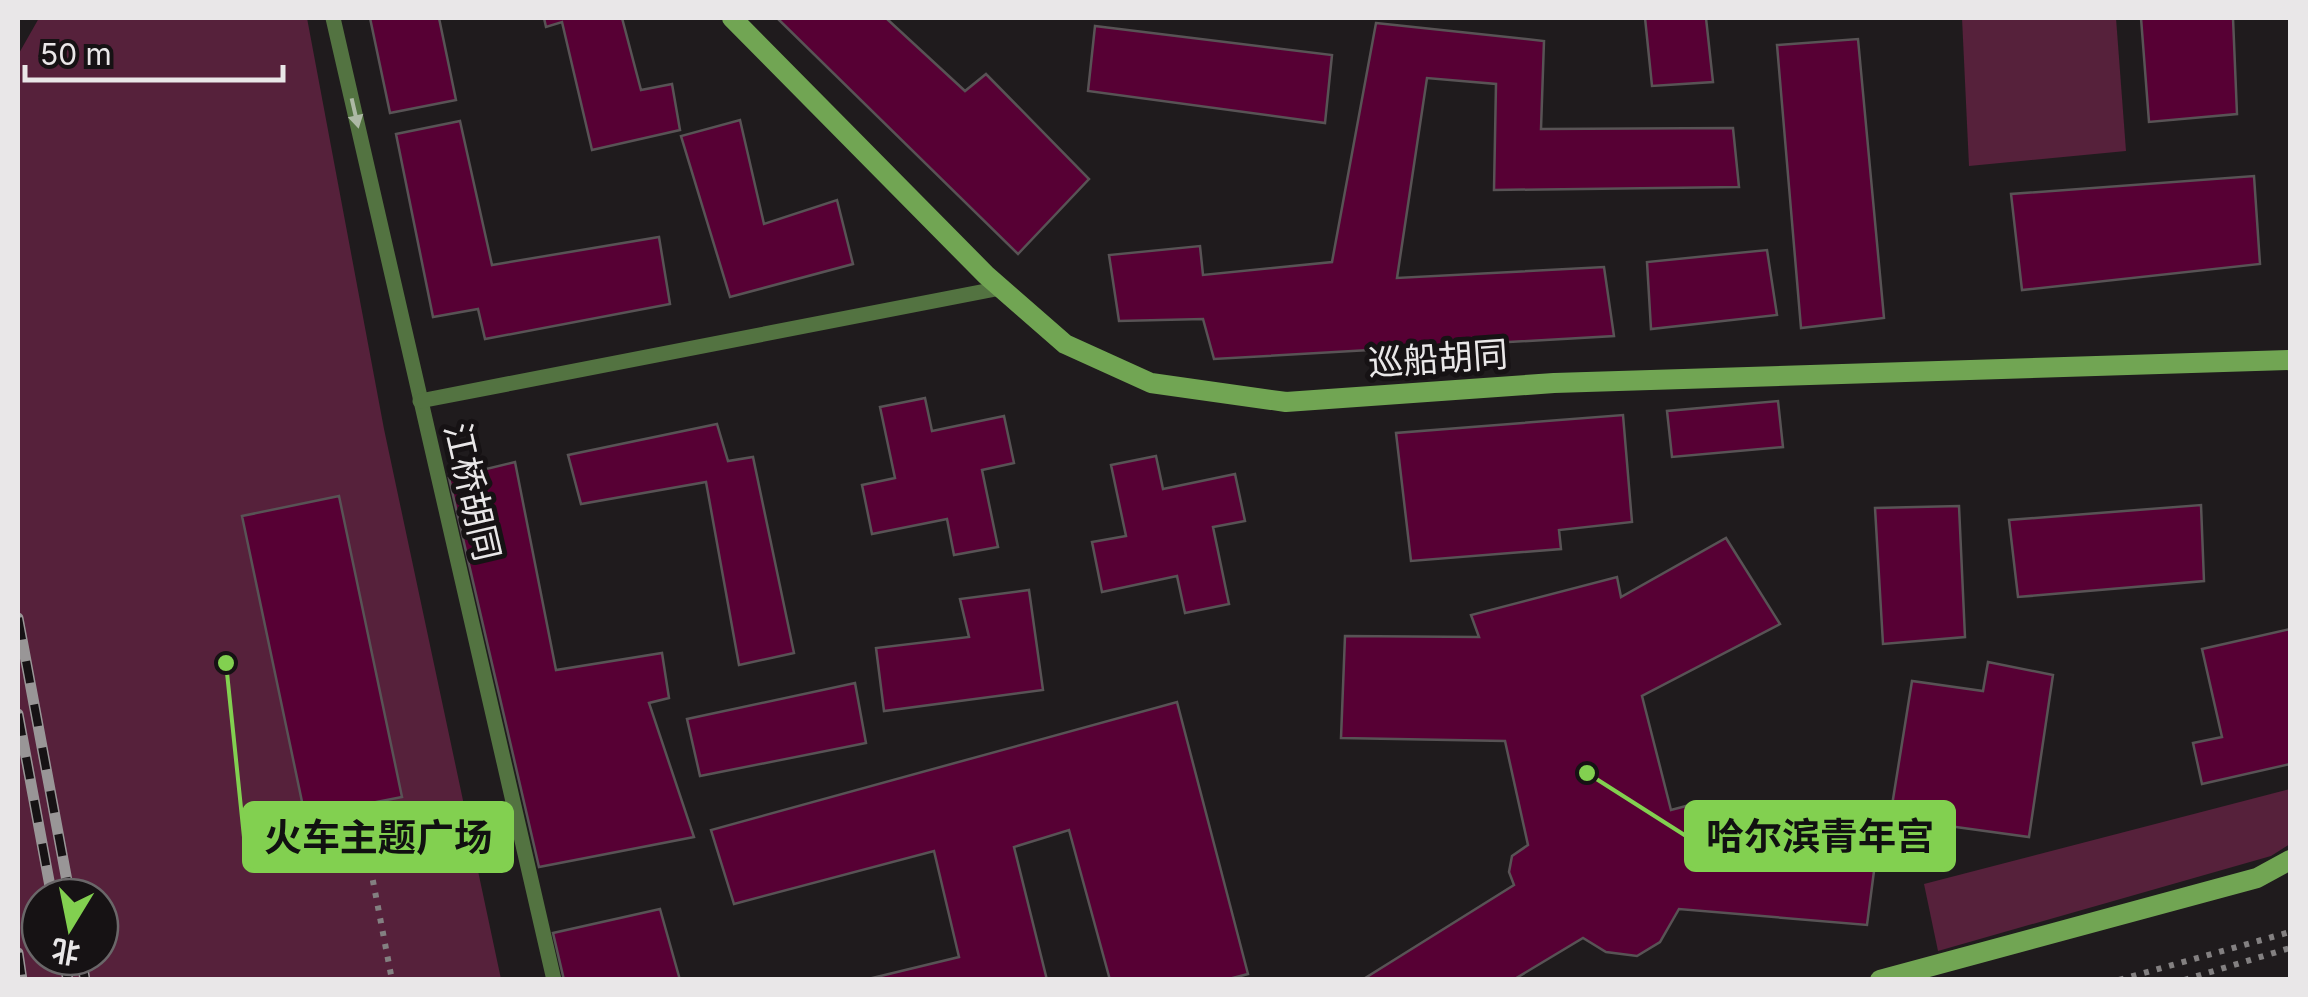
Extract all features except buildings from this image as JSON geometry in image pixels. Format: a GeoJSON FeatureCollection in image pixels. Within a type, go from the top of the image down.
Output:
{"type":"FeatureCollection","features":[{"type":"Feature","properties":{"kind":"street","name":"巡船胡同"},"geometry":{"type":"LineString","coordinates":[[732,18],[1001,288],[1065,344],[1151,383],[1286,402],[1554,383],[2290,360]]}},
{"type":"Feature","properties":{"kind":"street"},"geometry":{"type":"LineString","coordinates":[[1880,980],[2257,878],[2290,860]]}},
{"type":"Feature","properties":{"kind":"lane","name":"江桥胡同"},"geometry":{"type":"LineString","coordinates":[[333,18],[554,980]]}},
{"type":"Feature","properties":{"kind":"lane"},"geometry":{"type":"LineString","coordinates":[[420,402],[1001,288]]}},
{"type":"Feature","properties":{"kind":"path"},"geometry":{"type":"LineString","coordinates":[[363,828],[392,980]]}},
{"type":"Feature","properties":{"kind":"path"},"geometry":{"type":"LineString","coordinates":[[2120,980],[2290,932]]}},
{"type":"Feature","properties":{"kind":"path"},"geometry":{"type":"LineString","coordinates":[[2184,980],[2290,948]]}},
{"type":"Feature","properties":{"kind":"shaded area"},"geometry":{"type":"Polygon","coordinates":[[[39,18],[307,18],[384,429],[501,979],[18,980],[18,55],[39,18]]]}},
{"type":"Feature","properties":{"kind":"shaded area"},"geometry":{"type":"Polygon","coordinates":[[[1962,18],[2116,18],[2126,151],[1969,166],[1962,18]]]}},
{"type":"Feature","properties":{"kind":"shaded area"},"geometry":{"type":"Polygon","coordinates":[[[2290,789],[2290,844],[2271,856],[1938,951],[1924,884],[2290,789]]]}},
{"type":"Feature","properties":{"kind":"railway"},"geometry":{"type":"LineString","coordinates":[[18,618],[66,877]]}},
{"type":"Feature","properties":{"kind":"railway"},"geometry":{"type":"LineString","coordinates":[[18,714],[48,877]]}},
{"type":"Feature","properties":{"kind":"railway"},"geometry":{"type":"LineString","coordinates":[[18,953],[22,980]]}},
{"type":"Feature","properties":{"kind":"place","name":"火车主题广场"},"geometry":{"type":"Point","coordinates":[226,663]}},
{"type":"Feature","properties":{"kind":"place","name":"哈尔滨青年宫"},"geometry":{"type":"Point","coordinates":[1587,773]}}]}
